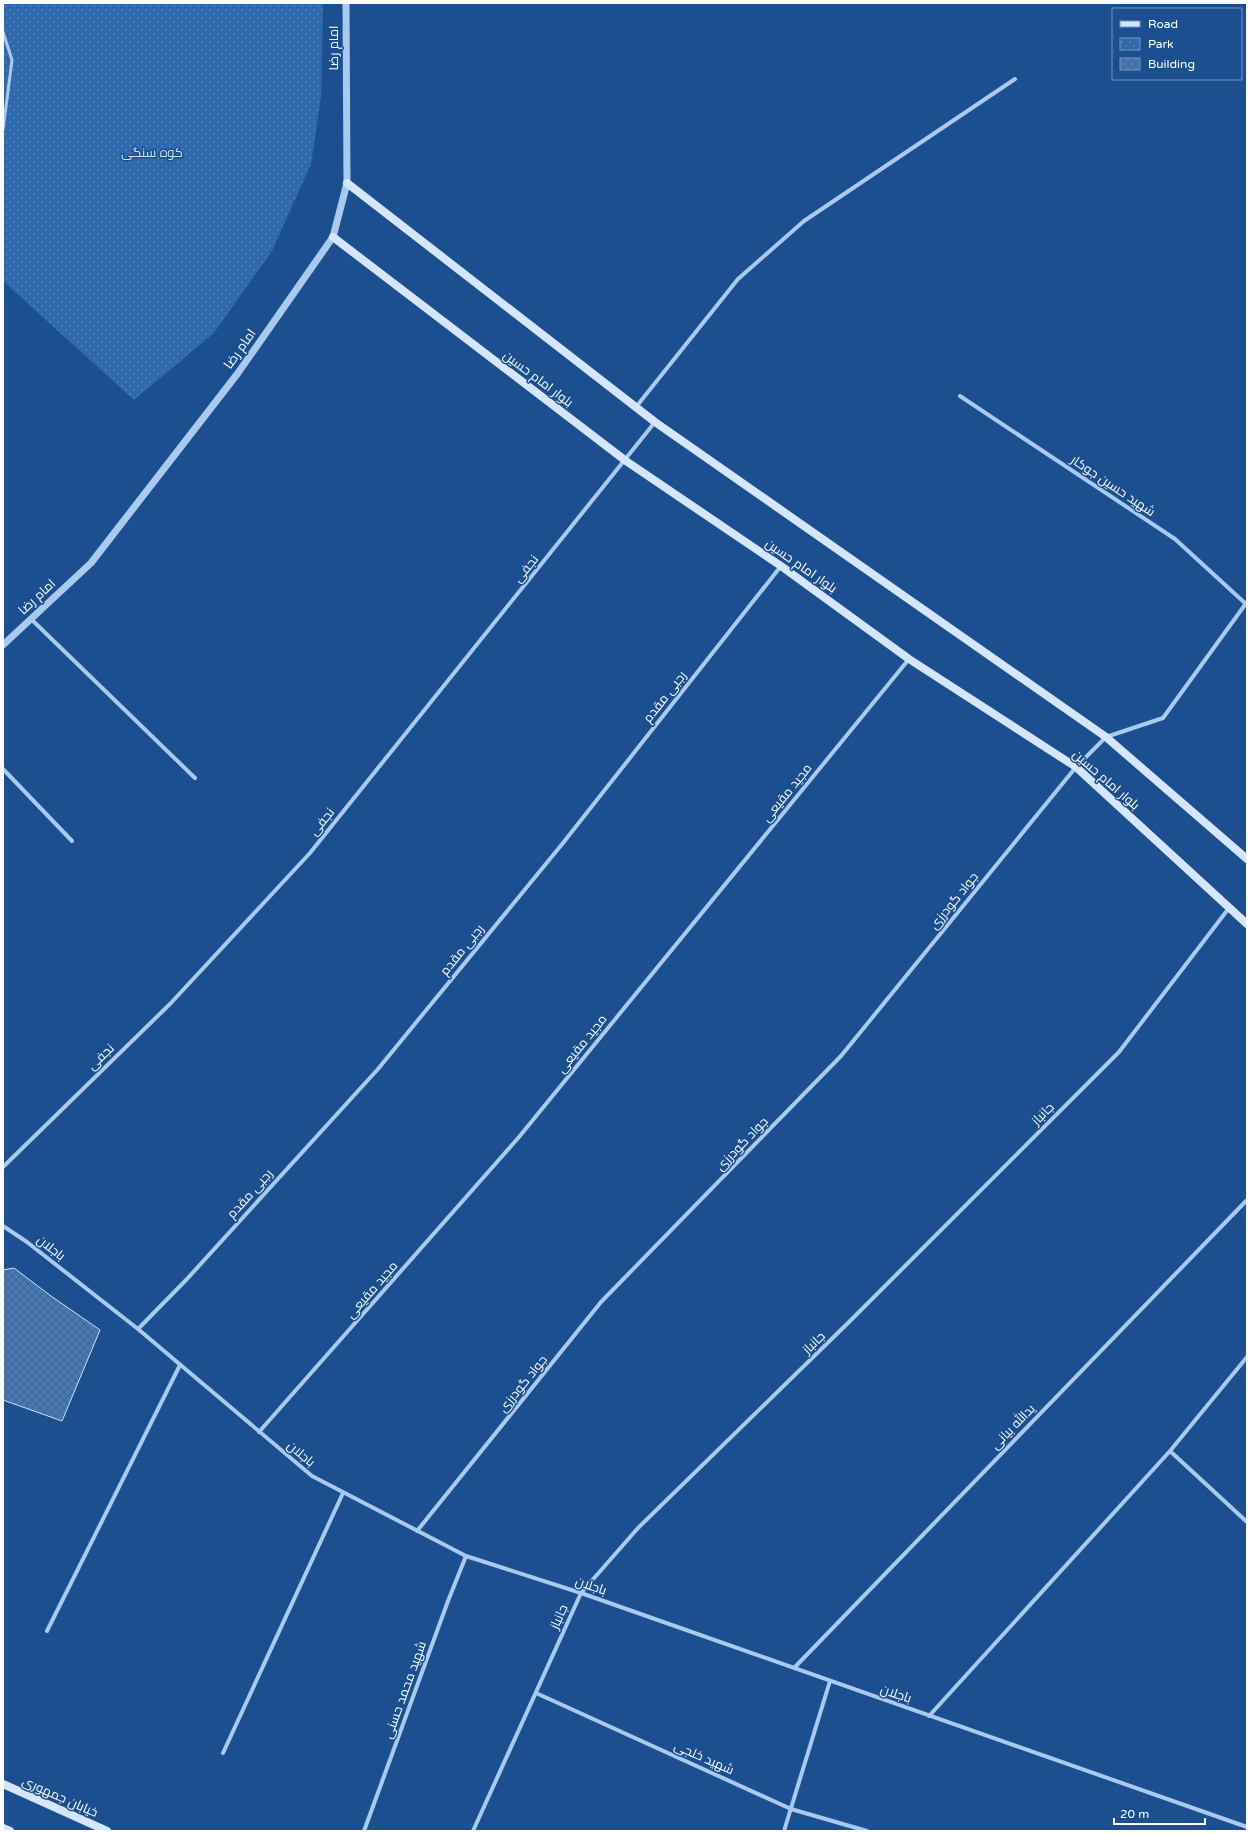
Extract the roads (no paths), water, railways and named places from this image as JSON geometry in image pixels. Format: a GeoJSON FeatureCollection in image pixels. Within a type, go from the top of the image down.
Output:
{"type":"FeatureCollection","features":[{"type":"Feature","properties":{"kind":"main road"},"geometry":{"type":"LineString","coordinates":[[347,182],[636,408],[1106,737],[1247,859]]}},
{"type":"Feature","properties":{"kind":"main road","name":"بلوار امام حسین"},"geometry":{"type":"LineString","coordinates":[[333,237],[626,461],[781,566],[909,659],[1076,767],[1247,924]]}},
{"type":"Feature","properties":{"kind":"main road","name":"خیابان جمهوری"},"geometry":{"type":"LineString","coordinates":[[3,1784],[107,1831]]}},
{"type":"Feature","properties":{"kind":"main road"},"geometry":{"type":"LineString","coordinates":[[3,1828],[10,1831]]}},
{"type":"Feature","properties":{"kind":"street","name":"امام رضا"},"geometry":{"type":"LineString","coordinates":[[3,645],[90,563],[238,374],[333,237],[347,182],[346,3]]}},
{"type":"Feature","properties":{"kind":"street"},"geometry":{"type":"LineString","coordinates":[[636,408],[738,279],[804,221],[1015,79]]}},
{"type":"Feature","properties":{"kind":"street","name":"شهید حسین جوکار"},"geometry":{"type":"LineString","coordinates":[[960,396],[1175,539],[1246,603]]}},
{"type":"Feature","properties":{"kind":"street","name":"نجفی"},"geometry":{"type":"LineString","coordinates":[[3,1167],[170,1004],[310,853],[656,422]]}},
{"type":"Feature","properties":{"kind":"street","name":"رجبی مقدم"},"geometry":{"type":"LineString","coordinates":[[138,1329],[188,1279],[378,1068],[563,842],[781,566]]}},
{"type":"Feature","properties":{"kind":"street"},"geometry":{"type":"LineString","coordinates":[[1106,737],[1163,718],[1246,603]]}},
{"type":"Feature","properties":{"kind":"street"},"geometry":{"type":"LineString","coordinates":[[31,619],[195,778]]}},
{"type":"Feature","properties":{"kind":"street","name":"مجید مقیعی"},"geometry":{"type":"LineString","coordinates":[[259,1432],[519,1137],[909,659]]}},
{"type":"Feature","properties":{"kind":"street","name":"جواد گودرزی"},"geometry":{"type":"LineString","coordinates":[[417,1531],[602,1302],[841,1056],[1076,767],[1106,737]]}},
{"type":"Feature","properties":{"kind":"street"},"geometry":{"type":"LineString","coordinates":[[3,769],[72,841]]}},
{"type":"Feature","properties":{"kind":"street","name":"جانباز"},"geometry":{"type":"LineString","coordinates":[[473,1831],[581,1593],[638,1528],[849,1322],[1119,1052],[1228,908]]}},
{"type":"Feature","properties":{"kind":"street","name":"یدالله بیانی"},"geometry":{"type":"LineString","coordinates":[[794,1668],[1247,1200]]}},
{"type":"Feature","properties":{"kind":"street","name":"باجلان"},"geometry":{"type":"LineString","coordinates":[[3,1226],[27,1242],[138,1329],[312,1476],[466,1556],[581,1593],[1247,1827]]}},
{"type":"Feature","properties":{"kind":"street"},"geometry":{"type":"LineString","coordinates":[[928,1716],[1170,1451],[1247,1357]]}},
{"type":"Feature","properties":{"kind":"street"},"geometry":{"type":"LineString","coordinates":[[46,1631],[180,1365]]}},
{"type":"Feature","properties":{"kind":"street"},"geometry":{"type":"LineString","coordinates":[[1170,1451],[1247,1522]]}},
{"type":"Feature","properties":{"kind":"street"},"geometry":{"type":"LineString","coordinates":[[223,1753],[344,1493]]}},
{"type":"Feature","properties":{"kind":"street","name":"شهید محمد حسنی"},"geometry":{"type":"LineString","coordinates":[[364,1831],[448,1601],[466,1556]]}},
{"type":"Feature","properties":{"kind":"street"},"geometry":{"type":"LineString","coordinates":[[784,1831],[830,1681]]}},
{"type":"Feature","properties":{"kind":"street","name":"شهید خلجی"},"geometry":{"type":"LineString","coordinates":[[536,1693],[791,1809],[867,1831]]}},
{"type":"Feature","properties":{"kind":"lane"},"geometry":{"type":"LineString","coordinates":[[3,32],[12,60],[3,130]]}},
{"type":"Feature","properties":{"kind":"park label","name":"کوه سنگی"},"geometry":{"type":"Point","coordinates":[152,153]}}]}
